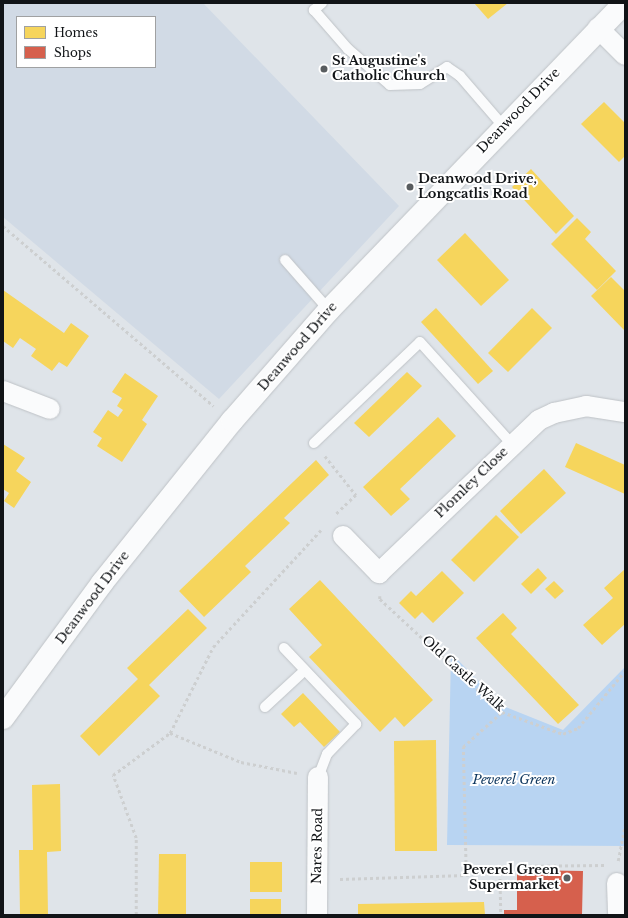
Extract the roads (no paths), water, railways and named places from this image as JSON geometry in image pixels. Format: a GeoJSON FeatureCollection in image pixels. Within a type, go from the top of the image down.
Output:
{"type":"FeatureCollection","features":[{"type":"Feature","properties":{"kind":"street","name":"Deanwood Drive"},"geometry":{"type":"LineString","coordinates":[[3,718],[102,583],[232,421],[329,310],[598,28],[624,3]]}},
{"type":"Feature","properties":{"kind":"street"},"geometry":{"type":"LineString","coordinates":[[598,28],[625,55]]}},
{"type":"Feature","properties":{"kind":"street"},"geometry":{"type":"LineString","coordinates":[[3,391],[50,409]]}},
{"type":"Feature","properties":{"kind":"street","name":"Plomley Close"},"geometry":{"type":"LineString","coordinates":[[343,536],[379,573],[512,444],[539,420],[570,408],[586,406],[625,412]]}},
{"type":"Feature","properties":{"kind":"street","name":"Nares Road"},"geometry":{"type":"LineString","coordinates":[[317,915],[318,777]]}},
{"type":"Feature","properties":{"kind":"street"},"geometry":{"type":"LineString","coordinates":[[615,871],[618,915]]}},
{"type":"Feature","properties":{"kind":"lane"},"geometry":{"type":"LineString","coordinates":[[322,3],[314,10],[348,49],[390,86],[420,84],[447,68],[460,76],[504,126]]}},
{"type":"Feature","properties":{"kind":"lane"},"geometry":{"type":"LineString","coordinates":[[285,260],[329,310]]}},
{"type":"Feature","properties":{"kind":"lane"},"geometry":{"type":"LineString","coordinates":[[314,443],[420,342],[512,444]]}},
{"type":"Feature","properties":{"kind":"lane"},"geometry":{"type":"LineString","coordinates":[[284,648],[356,724],[327,754],[318,777]]}},
{"type":"Feature","properties":{"kind":"lane"},"geometry":{"type":"LineString","coordinates":[[265,707],[305,670]]}},
{"type":"Feature","properties":{"kind":"place","name":"St Augustine's Catholic Church"},"geometry":{"type":"Point","coordinates":[324,69]}},
{"type":"Feature","properties":{"kind":"place","name":"Deanwood Drive, Longcatlis Road"},"geometry":{"type":"Point","coordinates":[410,187]}},
{"type":"Feature","properties":{"kind":"place","name":"Peverel Green Supermarket"},"geometry":{"type":"Point","coordinates":[567,878]}},
{"type":"Feature","properties":{"kind":"park label","name":"Peverel Green"},"geometry":{"type":"Point","coordinates":[514,780]}}]}
